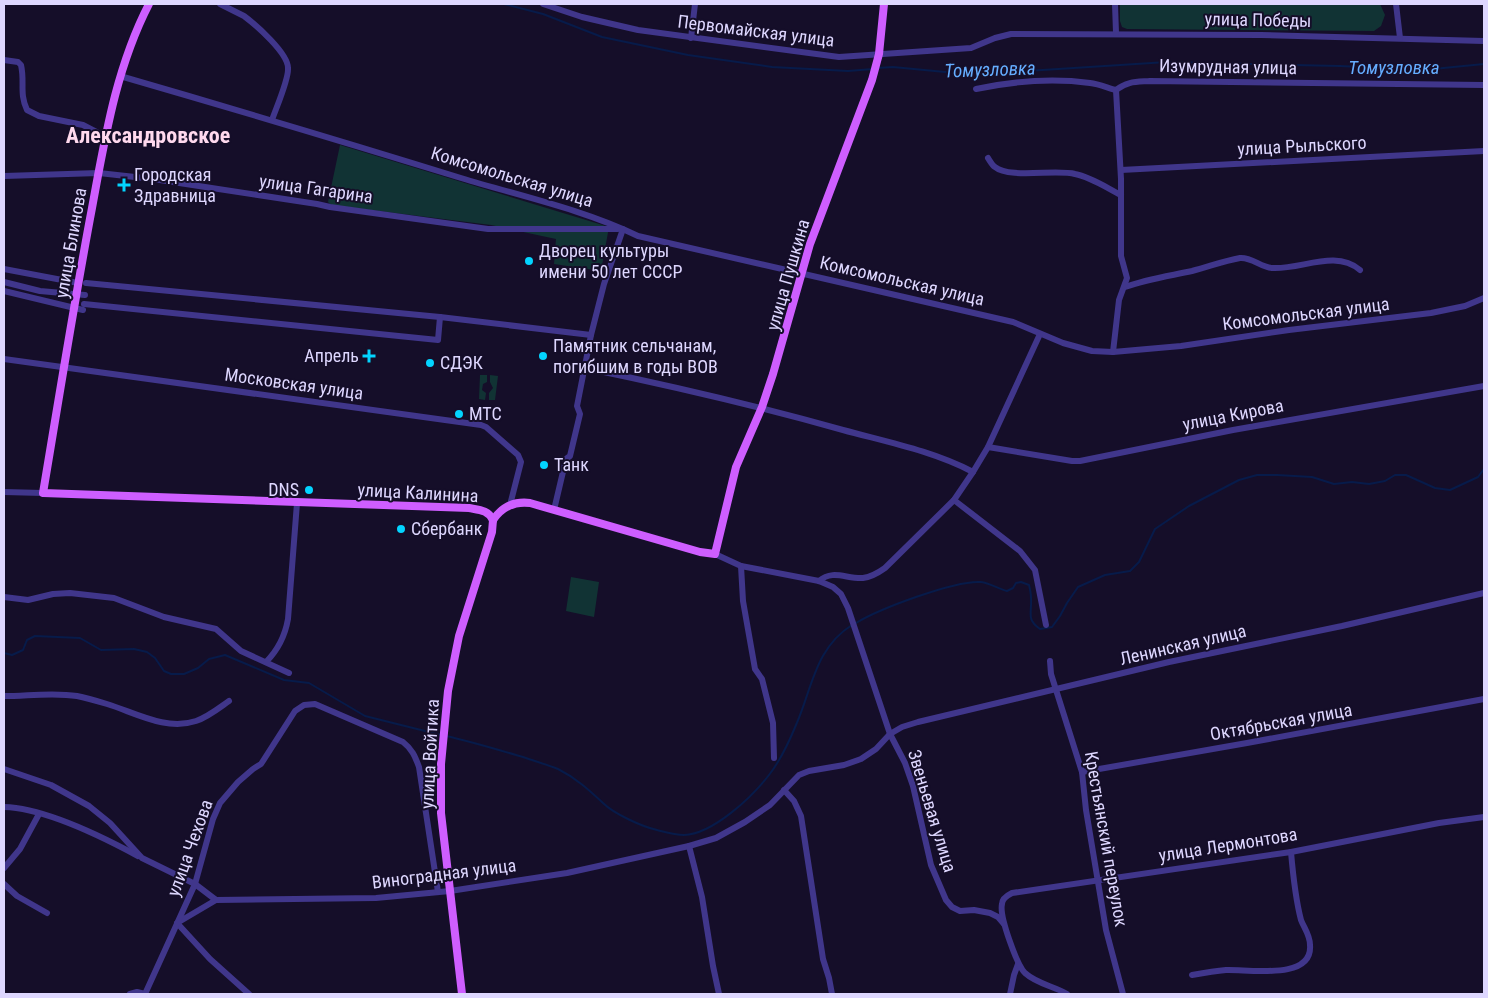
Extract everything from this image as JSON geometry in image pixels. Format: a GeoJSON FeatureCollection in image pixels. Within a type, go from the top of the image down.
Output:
{"type":"FeatureCollection","features":[{"type":"Feature","properties":{"kind":"main road","name":"улица Блинова"},"geometry":{"type":"LineString","coordinates":[[43,493],[74,308],[82,283],[111,109],[131,42],[148,4]]}},
{"type":"Feature","properties":{"kind":"main road","name":"улица Пушкина"},"geometry":{"type":"LineString","coordinates":[[715,554],[736,467],[762,407],[784,340],[810,244],[872,80],[878,55],[884,4]]}},
{"type":"Feature","properties":{"kind":"main road","name":"улица Калинина"},"geometry":{"type":"LineString","coordinates":[[43,493],[470,508],[490,513],[493,520],[499,512],[510,505]]}},
{"type":"Feature","properties":{"kind":"main road"},"geometry":{"type":"LineString","coordinates":[[510,505],[525,502],[700,552],[715,554]]}},
{"type":"Feature","properties":{"kind":"main road","name":"улица Войтика"},"geometry":{"type":"LineString","coordinates":[[462,994],[441,812],[441,764],[448,691],[459,636],[492,532],[493,520]]}},
{"type":"Feature","properties":{"kind":"street"},"geometry":{"type":"LineString","coordinates":[[220,4],[244,17],[266,36],[287,62],[287,77],[272,120]]}},
{"type":"Feature","properties":{"kind":"street","name":"Первомайская улица"},"geometry":{"type":"LineString","coordinates":[[543,4],[582,17],[638,30],[839,57],[878,55]]}},
{"type":"Feature","properties":{"kind":"street"},"geometry":{"type":"LineString","coordinates":[[691,38],[695,4]]}},
{"type":"Feature","properties":{"kind":"street"},"geometry":{"type":"LineString","coordinates":[[1116,4],[1116,33]]}},
{"type":"Feature","properties":{"kind":"street"},"geometry":{"type":"LineString","coordinates":[[1396,4],[1400,38]]}},
{"type":"Feature","properties":{"kind":"street","name":"улица Победы"},"geometry":{"type":"LineString","coordinates":[[878,55],[971,48],[995,38],[1011,34],[1261,34],[1484,41]]}},
{"type":"Feature","properties":{"kind":"street"},"geometry":{"type":"LineString","coordinates":[[4,60],[18,62],[21,65],[23,72],[22,98],[27,110],[39,116],[83,125],[106,137]]}},
{"type":"Feature","properties":{"kind":"street","name":"Комсомольская улица"},"geometry":{"type":"LineString","coordinates":[[120,76],[581,213],[644,237],[1013,322],[1062,343],[1092,351],[1113,352],[1181,346],[1289,330],[1431,313],[1465,306],[1484,298]]}},
{"type":"Feature","properties":{"kind":"street"},"geometry":{"type":"LineString","coordinates":[[976,89],[1008,82],[1053,80],[1092,83],[1116,90],[1121,170],[1121,256],[1127,278],[1119,300],[1113,352]]}},
{"type":"Feature","properties":{"kind":"street","name":"Изумрудная улица"},"geometry":{"type":"LineString","coordinates":[[1116,90],[1123,84],[1150,81],[1484,84]]}},
{"type":"Feature","properties":{"kind":"street","name":"улица Рыльского"},"geometry":{"type":"LineString","coordinates":[[1121,170],[1484,151]]}},
{"type":"Feature","properties":{"kind":"street"},"geometry":{"type":"LineString","coordinates":[[988,158],[994,167],[1016,173],[1066,172],[1077,174],[1121,195]]}},
{"type":"Feature","properties":{"kind":"street","name":"улица Гагарина"},"geometry":{"type":"LineString","coordinates":[[4,176],[99,173],[153,179],[336,208],[488,229],[624,229]]}},
{"type":"Feature","properties":{"kind":"street"},"geometry":{"type":"LineString","coordinates":[[554,510],[566,459],[570,456],[580,414],[578,406],[585,368],[604,284],[624,229]]}},
{"type":"Feature","properties":{"kind":"street"},"geometry":{"type":"LineString","coordinates":[[1125,287],[1242,258],[1270,268],[1334,260],[1352,263],[1360,270]]}},
{"type":"Feature","properties":{"kind":"street"},"geometry":{"type":"LineString","coordinates":[[4,269],[82,283],[440,317],[592,335]]}},
{"type":"Feature","properties":{"kind":"street"},"geometry":{"type":"LineString","coordinates":[[4,282],[40,291],[80,294]]}},
{"type":"Feature","properties":{"kind":"street"},"geometry":{"type":"LineString","coordinates":[[4,291],[74,308],[83,307],[438,340],[440,317]]}},
{"type":"Feature","properties":{"kind":"street"},"geometry":{"type":"LineString","coordinates":[[715,554],[741,566],[819,581],[831,574],[854,578],[874,575],[885,568],[954,500],[973,472],[988,447],[1040,334]]}},
{"type":"Feature","properties":{"kind":"street","name":"Московская улица"},"geometry":{"type":"LineString","coordinates":[[4,359],[481,425],[518,455],[521,462],[510,505]]}},
{"type":"Feature","properties":{"kind":"street"},"geometry":{"type":"LineString","coordinates":[[585,368],[762,407],[916,450],[973,472]]}},
{"type":"Feature","properties":{"kind":"street","name":"улица Кирова"},"geometry":{"type":"LineString","coordinates":[[988,447],[1080,461],[1233,430],[1484,386]]}},
{"type":"Feature","properties":{"kind":"street","name":"улица Калинина"},"geometry":{"type":"LineString","coordinates":[[4,492],[43,493]]}},
{"type":"Feature","properties":{"kind":"street"},"geometry":{"type":"LineString","coordinates":[[954,500],[1028,559],[1035,570],[1046,625]]}},
{"type":"Feature","properties":{"kind":"street"},"geometry":{"type":"LineString","coordinates":[[266,662],[272,656],[286,633],[297,503]]}},
{"type":"Feature","properties":{"kind":"street"},"geometry":{"type":"LineString","coordinates":[[741,566],[743,601],[755,668],[762,678],[773,723],[774,758]]}},
{"type":"Feature","properties":{"kind":"street","name":"Звеньевая улица"},"geometry":{"type":"LineString","coordinates":[[819,581],[833,587],[841,594],[850,615],[890,734],[905,763],[913,786],[931,864],[946,900],[952,907],[960,911],[974,910],[990,913],[998,917],[1005,925]]}},
{"type":"Feature","properties":{"kind":"street"},"geometry":{"type":"LineString","coordinates":[[4,597],[28,600],[53,594],[70,593],[114,598],[164,618],[216,629],[241,650],[288,673]]}},
{"type":"Feature","properties":{"kind":"street","name":"Ленинская улица"},"geometry":{"type":"LineString","coordinates":[[890,734],[902,727],[918,722],[1169,662],[1342,626],[1484,593]]}},
{"type":"Feature","properties":{"kind":"street","name":"Крестьянский переулок"},"geometry":{"type":"LineString","coordinates":[[1050,661],[1050,674],[1082,772],[1086,810],[1106,930],[1123,994]]}},
{"type":"Feature","properties":{"kind":"street"},"geometry":{"type":"LineString","coordinates":[[4,696],[76,696],[168,724],[195,722],[206,717],[229,701]]}},
{"type":"Feature","properties":{"kind":"street","name":"Октябрьская улица"},"geometry":{"type":"LineString","coordinates":[[1082,772],[1248,744],[1484,699]]}},
{"type":"Feature","properties":{"kind":"street","name":"улица Чехова"},"geometry":{"type":"LineString","coordinates":[[145,994],[195,884],[213,819],[220,804],[238,782],[261,764],[295,711],[304,705],[315,704],[403,742],[410,747],[415,754],[419,766],[438,892]]}},
{"type":"Feature","properties":{"kind":"street","name":"Виноградная улица"},"geometry":{"type":"LineString","coordinates":[[216,900],[376,898],[450,891],[567,873],[688,846],[716,838],[745,822],[770,805],[799,775],[808,771],[844,765],[862,759],[876,749],[890,734]]}},
{"type":"Feature","properties":{"kind":"street"},"geometry":{"type":"LineString","coordinates":[[4,769],[51,785],[89,806],[110,823],[142,858]]}},
{"type":"Feature","properties":{"kind":"street"},"geometry":{"type":"LineString","coordinates":[[784,790],[794,801],[800,816],[823,959],[832,994]]}},
{"type":"Feature","properties":{"kind":"street"},"geometry":{"type":"LineString","coordinates":[[4,808],[16,808],[39,814],[107,840],[195,884],[216,900],[177,923],[210,959],[249,994]]}},
{"type":"Feature","properties":{"kind":"street"},"geometry":{"type":"LineString","coordinates":[[4,868],[20,849],[39,814]]}},
{"type":"Feature","properties":{"kind":"street","name":"улица Лермонтова"},"geometry":{"type":"LineString","coordinates":[[1018,964],[1005,925],[1002,904],[1004,899],[1012,892],[1291,852],[1484,817]]}},
{"type":"Feature","properties":{"kind":"street"},"geometry":{"type":"LineString","coordinates":[[688,846],[702,897],[719,994]]}},
{"type":"Feature","properties":{"kind":"street"},"geometry":{"type":"LineString","coordinates":[[1192,975],[1224,970],[1276,971],[1294,968],[1304,962],[1309,955],[1311,947],[1295,892],[1291,852]]}},
{"type":"Feature","properties":{"kind":"street"},"geometry":{"type":"LineString","coordinates":[[4,884],[17,896],[47,913]]}},
{"type":"Feature","properties":{"kind":"street"},"geometry":{"type":"LineString","coordinates":[[1010,994],[1018,964]]}},
{"type":"Feature","properties":{"kind":"street"},"geometry":{"type":"LineString","coordinates":[[1018,964],[1025,973],[1067,994]]}},
{"type":"Feature","properties":{"kind":"street"},"geometry":{"type":"LineString","coordinates":[[130,994],[137,992],[145,994]]}},
{"type":"Feature","properties":{"kind":"green space"},"geometry":{"type":"Polygon","coordinates":[[[1120,4],[1380,4],[1385,15],[1381,26],[1374,31],[1127,29],[1122,27],[1120,21],[1120,4]]]}},
{"type":"Feature","properties":{"kind":"green space"},"geometry":{"type":"Polygon","coordinates":[[[340,145],[609,227],[601,271],[554,264],[556,239],[491,225],[331,205],[328,202],[340,145]]]}},
{"type":"Feature","properties":{"kind":"green space"},"geometry":{"type":"Polygon","coordinates":[[[480,375],[487,375],[487,382],[483,384],[482,390],[486,393],[485,400],[479,399],[480,375]]]}},
{"type":"Feature","properties":{"kind":"green space"},"geometry":{"type":"Polygon","coordinates":[[[490,375],[498,376],[495,400],[489,400],[489,393],[493,388],[490,382],[490,375]]]}},
{"type":"Feature","properties":{"kind":"green space"},"geometry":{"type":"Polygon","coordinates":[[[571,577],[599,582],[594,617],[566,611],[571,577]]]}},
{"type":"Feature","properties":{"kind":"waterway","name":"Томузловка"},"geometry":{"type":"LineString","coordinates":[[504,4],[543,14],[602,37],[688,55],[772,67],[848,71],[873,69]]}},
{"type":"Feature","properties":{"kind":"waterway","name":"Томузловка"},"geometry":{"type":"LineString","coordinates":[[877,68],[893,67],[945,72],[983,68],[1027,71],[1167,62],[1423,70],[1484,64]]}},
{"type":"Feature","properties":{"kind":"waterway"},"geometry":{"type":"LineString","coordinates":[[856,623],[899,603],[936,590],[981,582],[1007,591],[1013,588],[1016,583],[1021,582],[1029,585],[1031,619],[1033,622],[1040,629],[1052,627],[1078,587],[1105,575],[1130,571],[1139,562],[1155,529],[1189,506],[1239,480],[1257,475],[1277,475],[1312,477],[1334,484],[1352,482],[1369,484],[1385,481],[1395,475],[1406,475],[1435,488],[1450,490],[1478,477],[1484,469]]}},
{"type":"Feature","properties":{"kind":"waterway"},"geometry":{"type":"LineString","coordinates":[[446,736],[476,743],[558,769],[576,780],[614,811],[644,826],[663,832],[684,835],[695,833],[731,813],[753,794],[769,775],[781,758],[790,738],[822,657],[840,634],[852,625]]}},
{"type":"Feature","properties":{"kind":"waterway"},"geometry":{"type":"LineString","coordinates":[[4,653],[12,655],[23,650],[27,640],[35,636],[80,638],[101,650],[134,649],[147,652],[155,658],[164,671],[171,674],[184,674],[198,668],[209,659],[225,655],[284,680],[309,683],[365,716],[441,735]]}},
{"type":"Feature","properties":{"kind":"place","name":"Городская Здравница"},"geometry":{"type":"Point","coordinates":[124,185]}},
{"type":"Feature","properties":{"kind":"place","name":"Дворец культуры имени 50 лет СССР"},"geometry":{"type":"Point","coordinates":[529,261]}},
{"type":"Feature","properties":{"kind":"place","name":"Апрель"},"geometry":{"type":"Point","coordinates":[369,356]}},
{"type":"Feature","properties":{"kind":"place","name":"Памятник сельчанам, погибшим в годы ВОВ"},"geometry":{"type":"Point","coordinates":[543,356]}},
{"type":"Feature","properties":{"kind":"place","name":"СДЭК"},"geometry":{"type":"Point","coordinates":[430,363]}},
{"type":"Feature","properties":{"kind":"place","name":"МТС"},"geometry":{"type":"Point","coordinates":[459,414]}},
{"type":"Feature","properties":{"kind":"place","name":"Танк"},"geometry":{"type":"Point","coordinates":[544,465]}},
{"type":"Feature","properties":{"kind":"place","name":"DNS"},"geometry":{"type":"Point","coordinates":[309,490]}},
{"type":"Feature","properties":{"kind":"place","name":"Сбербанк"},"geometry":{"type":"Point","coordinates":[401,529]}},
{"type":"Feature","properties":{"kind":"district","name":"Александровское"},"geometry":{"type":"Point","coordinates":[148,135]}}]}
